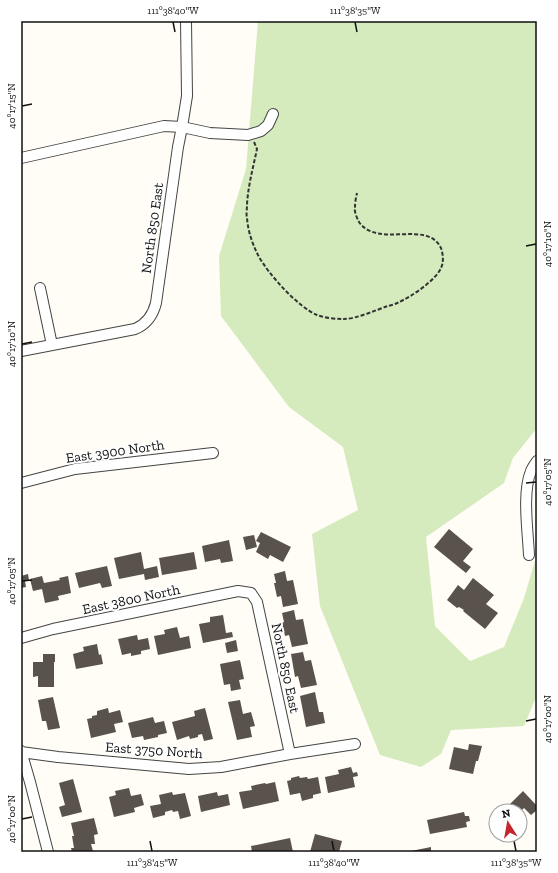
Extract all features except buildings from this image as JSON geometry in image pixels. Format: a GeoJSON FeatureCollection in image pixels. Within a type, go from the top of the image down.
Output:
{"type":"FeatureCollection","features":[{"type":"Feature","properties":{"kind":"street","name":"North 850 East"},"geometry":{"type":"LineString","coordinates":[[52,345],[136,329],[147,322],[152,314],[156,304],[178,147],[187,96],[186,21]]}},
{"type":"Feature","properties":{"kind":"street"},"geometry":{"type":"LineString","coordinates":[[21,158],[164,126],[182,127],[210,133],[248,135],[261,131],[268,125],[273,114]]}},
{"type":"Feature","properties":{"kind":"street"},"geometry":{"type":"LineString","coordinates":[[21,351],[52,345],[40,288]]}},
{"type":"Feature","properties":{"kind":"street","name":"East 3900 North"},"geometry":{"type":"LineString","coordinates":[[21,483],[75,469],[213,453]]}},
{"type":"Feature","properties":{"kind":"street"},"geometry":{"type":"LineString","coordinates":[[529,555],[526,487],[530,471],[537,461]]}},
{"type":"Feature","properties":{"kind":"street","name":"North 850 East"},"geometry":{"type":"LineString","coordinates":[[248,592],[251,593],[257,602],[290,754]]}},
{"type":"Feature","properties":{"kind":"street","name":"East 3800 North"},"geometry":{"type":"LineString","coordinates":[[21,638],[53,629],[230,593],[248,592]]}},
{"type":"Feature","properties":{"kind":"street","name":"East 3750 North"},"geometry":{"type":"LineString","coordinates":[[21,751],[58,757],[189,769],[221,767],[355,744]]}},
{"type":"Feature","properties":{"kind":"street"},"geometry":{"type":"LineString","coordinates":[[21,751],[48,852]]}},
{"type":"Feature","properties":{"kind":"path"},"geometry":{"type":"LineString","coordinates":[[248,135],[257,149],[248,193],[246,216],[251,240],[258,256],[272,276],[303,306],[317,315],[346,319],[399,302],[415,293],[434,278],[441,268],[444,255],[440,246],[432,237],[372,232],[363,227],[358,220],[354,209],[357,192]]}},
{"type":"Feature","properties":{"kind":"green space"},"geometry":{"type":"Polygon","coordinates":[[[258,21],[537,21],[537,428],[513,458],[504,483],[426,537],[435,626],[470,661],[504,647],[524,598],[537,554],[537,695],[524,726],[451,730],[441,754],[421,767],[380,755],[320,606],[312,534],[358,510],[343,447],[289,407],[221,316],[219,256],[246,169],[258,21]]]}}]}
